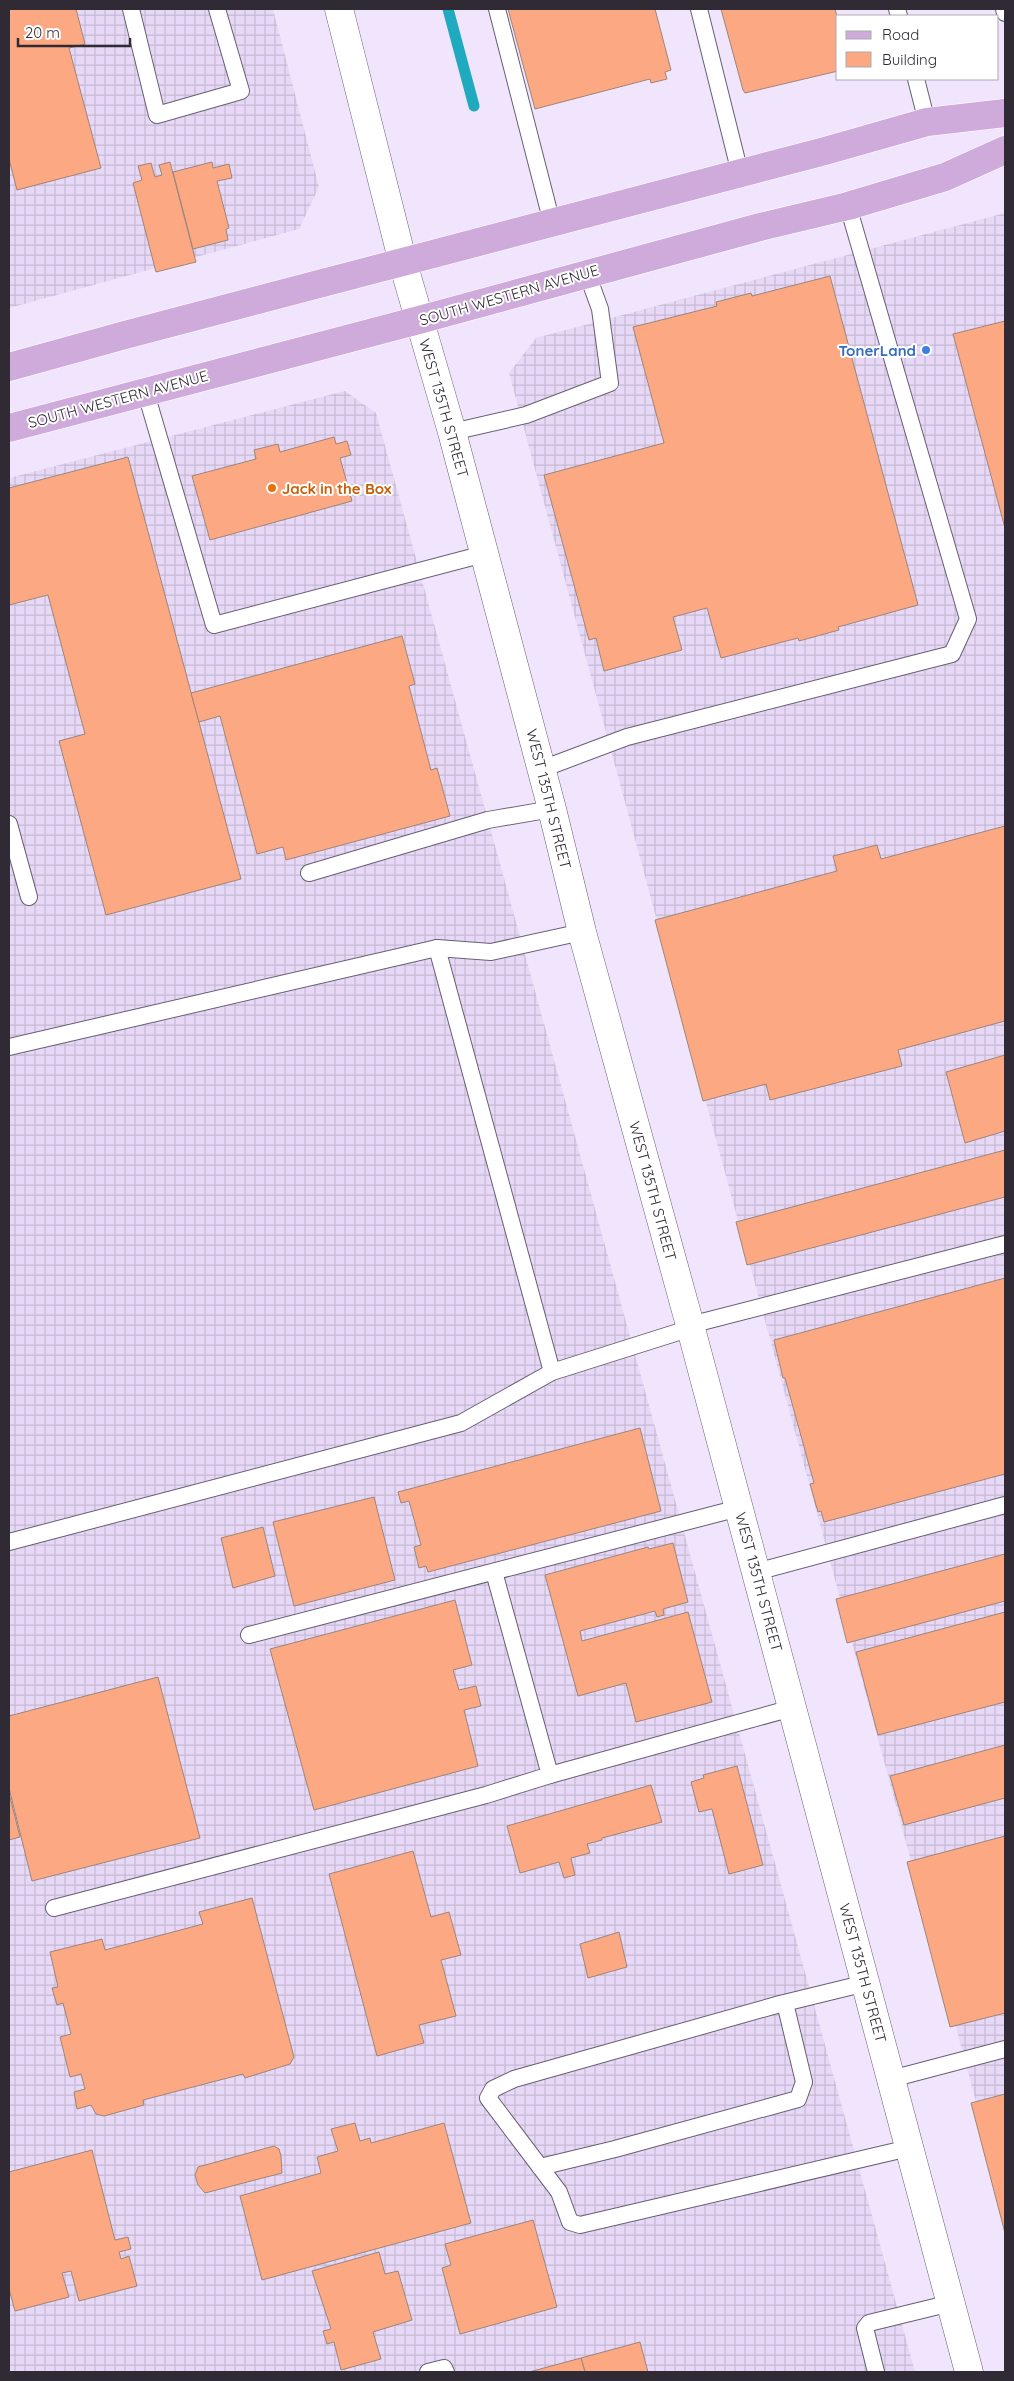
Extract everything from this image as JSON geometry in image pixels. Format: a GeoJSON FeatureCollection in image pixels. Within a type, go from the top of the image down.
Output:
{"type":"FeatureCollection","features":[{"type":"Feature","properties":{"kind":"main road"},"geometry":{"type":"LineString","coordinates":[[9,367],[825,151],[927,122],[1005,113]]}},
{"type":"Feature","properties":{"kind":"main road","name":"SOUTH WESTERN AVENUE"},"geometry":{"type":"LineString","coordinates":[[9,428],[145,390],[419,320],[587,273],[848,206],[945,178],[1005,150]]}},
{"type":"Feature","properties":{"kind":"street","name":"WEST 135TH STREET"},"geometry":{"type":"LineString","coordinates":[[339,9],[403,263],[452,432],[542,770],[582,932],[739,1508],[969,2372]]}},
{"type":"Feature","properties":{"kind":"lane"},"geometry":{"type":"LineString","coordinates":[[131,9],[157,116],[241,91],[217,9]]}},
{"type":"Feature","properties":{"kind":"lane"},"geometry":{"type":"LineString","coordinates":[[497,9],[552,223]]}},
{"type":"Feature","properties":{"kind":"lane"},"geometry":{"type":"LineString","coordinates":[[699,9],[740,172]]}},
{"type":"Feature","properties":{"kind":"lane"},"geometry":{"type":"LineString","coordinates":[[1004,9],[1005,14]]}},
{"type":"Feature","properties":{"kind":"lane"},"geometry":{"type":"LineString","coordinates":[[916,80],[927,122]]}},
{"type":"Feature","properties":{"kind":"lane"},"geometry":{"type":"LineString","coordinates":[[542,770],[627,737],[952,654],[968,619],[848,206]]}},
{"type":"Feature","properties":{"kind":"lane"},"geometry":{"type":"LineString","coordinates":[[452,432],[526,415],[610,383],[600,309],[587,273]]}},
{"type":"Feature","properties":{"kind":"lane"},"geometry":{"type":"LineString","coordinates":[[145,390],[214,625],[484,554]]}},
{"type":"Feature","properties":{"kind":"lane"},"geometry":{"type":"LineString","coordinates":[[309,873],[488,820],[552,810]]}},
{"type":"Feature","properties":{"kind":"lane"},"geometry":{"type":"LineString","coordinates":[[9,824],[29,897]]}},
{"type":"Feature","properties":{"kind":"lane"},"geometry":{"type":"LineString","coordinates":[[9,1047],[437,948],[491,952],[582,932]]}},
{"type":"Feature","properties":{"kind":"lane"},"geometry":{"type":"LineString","coordinates":[[437,948],[552,1372]]}},
{"type":"Feature","properties":{"kind":"lane"},"geometry":{"type":"LineString","coordinates":[[9,1542],[460,1424],[552,1372],[690,1326],[1005,1244]]}},
{"type":"Feature","properties":{"kind":"lane"},"geometry":{"type":"LineString","coordinates":[[756,1572],[1005,1505]]}},
{"type":"Feature","properties":{"kind":"lane"},"geometry":{"type":"LineString","coordinates":[[249,1635],[739,1508]]}},
{"type":"Feature","properties":{"kind":"lane"},"geometry":{"type":"LineString","coordinates":[[494,1572],[550,1775]]}},
{"type":"Feature","properties":{"kind":"lane"},"geometry":{"type":"LineString","coordinates":[[54,1908],[486,1795],[550,1775],[792,1708]]}},
{"type":"Feature","properties":{"kind":"lane"},"geometry":{"type":"LineString","coordinates":[[866,1983],[786,2003],[514,2079],[493,2089],[488,2098],[559,2192],[570,2222],[580,2225],[909,2148]]}},
{"type":"Feature","properties":{"kind":"lane"},"geometry":{"type":"LineString","coordinates":[[540,2167],[798,2099],[804,2082],[786,2003]]}},
{"type":"Feature","properties":{"kind":"lane"},"geometry":{"type":"LineString","coordinates":[[891,2078],[1005,2049]]}},
{"type":"Feature","properties":{"kind":"lane"},"geometry":{"type":"LineString","coordinates":[[876,2372],[865,2328],[869,2323],[951,2303]]}},
{"type":"Feature","properties":{"kind":"lane"},"geometry":{"type":"LineString","coordinates":[[428,2372],[444,2368],[446,2372]]}},
{"type":"Feature","properties":{"kind":"shaded area"},"geometry":{"type":"Polygon","coordinates":[[[9,9],[273,9],[319,187],[299,229],[9,308],[9,9]]]}},
{"type":"Feature","properties":{"kind":"shaded area"},"geometry":{"type":"Polygon","coordinates":[[[1005,213],[1005,2209],[509,373],[536,338],[1005,213]]]}},
{"type":"Feature","properties":{"kind":"shaded area"},"geometry":{"type":"Polygon","coordinates":[[[345,391],[376,413],[915,2372],[9,2372],[9,478],[345,391]]]}},
{"type":"Feature","properties":{"kind":"building"},"geometry":{"type":"Polygon","coordinates":[[[9,9],[76,9],[85,44],[69,48],[101,168],[17,190],[9,159],[9,9]]]}},
{"type":"Feature","properties":{"kind":"building"},"geometry":{"type":"Polygon","coordinates":[[[508,9],[655,9],[671,70],[665,72],[667,79],[651,83],[650,79],[535,109],[508,9]]]}},
{"type":"Feature","properties":{"kind":"building"},"geometry":{"type":"Polygon","coordinates":[[[721,9],[835,9],[837,15],[836,71],[745,93],[721,9]]]}},
{"type":"Feature","properties":{"kind":"building"},"geometry":{"type":"Polygon","coordinates":[[[170,162],[196,262],[156,272],[133,183],[142,180],[138,166],[151,163],[155,177],[162,175],[159,165],[170,162]]]}},
{"type":"Feature","properties":{"kind":"building"},"geometry":{"type":"Polygon","coordinates":[[[212,162],[213,168],[229,164],[232,178],[217,181],[229,228],[226,229],[228,240],[193,249],[173,172],[212,162]]]}},
{"type":"Feature","properties":{"kind":"building"},"geometry":{"type":"Polygon","coordinates":[[[830,276],[918,605],[838,627],[839,630],[799,641],[798,638],[721,658],[707,608],[673,617],[682,650],[604,671],[596,638],[589,640],[544,475],[664,443],[633,327],[717,306],[716,302],[751,293],[752,296],[830,276]]]}},
{"type":"Feature","properties":{"kind":"building"},"geometry":{"type":"Polygon","coordinates":[[[1005,321],[1005,528],[953,334],[1005,321]]]}},
{"type":"Feature","properties":{"kind":"building","name":"Jack in the Box"},"geometry":{"type":"Polygon","coordinates":[[[334,437],[336,444],[347,441],[351,455],[340,458],[352,501],[210,540],[192,476],[256,459],[254,450],[278,444],[280,452],[334,437]]]}},
{"type":"Feature","properties":{"kind":"building"},"geometry":{"type":"Polygon","coordinates":[[[128,457],[241,879],[106,915],[59,741],[85,734],[48,595],[9,605],[9,488],[128,457]]]}},
{"type":"Feature","properties":{"kind":"building"},"geometry":{"type":"Polygon","coordinates":[[[402,636],[415,684],[409,686],[431,770],[437,768],[450,816],[286,860],[283,847],[257,854],[220,716],[199,722],[191,693],[402,636]]]}},
{"type":"Feature","properties":{"kind":"building"},"geometry":{"type":"Polygon","coordinates":[[[1005,826],[1005,1021],[898,1050],[902,1066],[770,1100],[766,1084],[703,1101],[655,920],[837,871],[833,856],[877,845],[881,859],[1005,826]]]}},
{"type":"Feature","properties":{"kind":"building"},"geometry":{"type":"Polygon","coordinates":[[[1005,1055],[1005,1131],[965,1143],[946,1072],[1005,1055]]]}},
{"type":"Feature","properties":{"kind":"building"},"geometry":{"type":"Polygon","coordinates":[[[1005,1150],[1005,1197],[747,1265],[736,1222],[1005,1150]]]}},
{"type":"Feature","properties":{"kind":"building"},"geometry":{"type":"Polygon","coordinates":[[[1005,1278],[1005,1474],[824,1522],[821,1511],[818,1512],[810,1484],[814,1483],[785,1378],[783,1378],[774,1340],[1005,1278]]]}},
{"type":"Feature","properties":{"kind":"building"},"geometry":{"type":"Polygon","coordinates":[[[640,1428],[661,1511],[428,1572],[426,1566],[419,1568],[414,1547],[421,1545],[409,1501],[401,1503],[398,1492],[640,1428]]]}},
{"type":"Feature","properties":{"kind":"building"},"geometry":{"type":"Polygon","coordinates":[[[374,1497],[395,1580],[294,1606],[273,1522],[374,1497]]]}},
{"type":"Feature","properties":{"kind":"building"},"geometry":{"type":"Polygon","coordinates":[[[263,1527],[275,1576],[233,1588],[221,1538],[263,1527]]]}},
{"type":"Feature","properties":{"kind":"building"},"geometry":{"type":"Polygon","coordinates":[[[673,1543],[688,1602],[663,1609],[664,1615],[657,1617],[655,1611],[580,1631],[582,1641],[688,1612],[712,1702],[636,1722],[626,1683],[578,1696],[545,1575],[648,1547],[649,1549],[673,1543]]]}},
{"type":"Feature","properties":{"kind":"building"},"geometry":{"type":"Polygon","coordinates":[[[1005,1554],[1005,1601],[847,1643],[836,1599],[1005,1554]]]}},
{"type":"Feature","properties":{"kind":"building"},"geometry":{"type":"Polygon","coordinates":[[[455,1600],[472,1665],[453,1670],[459,1690],[476,1686],[481,1706],[464,1710],[478,1766],[314,1810],[270,1649],[455,1600]]]}},
{"type":"Feature","properties":{"kind":"building"},"geometry":{"type":"Polygon","coordinates":[[[1005,1612],[1005,1702],[878,1735],[856,1652],[1005,1612]]]}},
{"type":"Feature","properties":{"kind":"building"},"geometry":{"type":"Polygon","coordinates":[[[158,1677],[200,1838],[32,1881],[9,1788],[9,1716],[158,1677]]]}},
{"type":"Feature","properties":{"kind":"building"},"geometry":{"type":"Polygon","coordinates":[[[1005,1745],[1005,1798],[904,1825],[890,1776],[1005,1745]]]}},
{"type":"Feature","properties":{"kind":"building"},"geometry":{"type":"Polygon","coordinates":[[[737,1766],[763,1865],[729,1874],[712,1809],[699,1812],[691,1782],[704,1778],[703,1775],[737,1766]]]}},
{"type":"Feature","properties":{"kind":"building"},"geometry":{"type":"Polygon","coordinates":[[[651,1785],[662,1822],[602,1838],[602,1840],[587,1844],[590,1853],[571,1858],[575,1875],[564,1878],[559,1862],[520,1873],[507,1826],[651,1785]]]}},
{"type":"Feature","properties":{"kind":"building"},"geometry":{"type":"Polygon","coordinates":[[[9,1793],[20,1837],[9,1840],[9,1793]]]}},
{"type":"Feature","properties":{"kind":"building"},"geometry":{"type":"Polygon","coordinates":[[[1005,1836],[1005,2013],[950,2027],[907,1862],[1005,1836]]]}},
{"type":"Feature","properties":{"kind":"building"},"geometry":{"type":"Polygon","coordinates":[[[413,1851],[431,1917],[449,1912],[461,1955],[441,1960],[456,2016],[419,2025],[424,2043],[377,2056],[329,1874],[413,1851]]]}},
{"type":"Feature","properties":{"kind":"building"},"geometry":{"type":"Polygon","coordinates":[[[252,1898],[294,2057],[290,2064],[245,2078],[243,2074],[143,2100],[144,2105],[104,2116],[96,2114],[91,2105],[77,2109],[74,2092],[85,2089],[81,2074],[70,2077],[60,2037],[71,2034],[63,2003],[57,2005],[52,1988],[58,1987],[50,1952],[102,1939],[105,1950],[203,1924],[199,1912],[252,1898]]]}},
{"type":"Feature","properties":{"kind":"building"},"geometry":{"type":"Polygon","coordinates":[[[619,1932],[627,1967],[588,1978],[580,1944],[619,1932]]]}},
{"type":"Feature","properties":{"kind":"building"},"geometry":{"type":"Polygon","coordinates":[[[1005,2094],[1005,2233],[971,2103],[1005,2094]]]}},
{"type":"Feature","properties":{"kind":"building"},"geometry":{"type":"Polygon","coordinates":[[[355,2123],[360,2141],[370,2138],[371,2143],[444,2123],[471,2223],[262,2280],[240,2196],[321,2173],[317,2157],[338,2151],[331,2129],[355,2123]]]}},
{"type":"Feature","properties":{"kind":"building"},"geometry":{"type":"Polygon","coordinates":[[[274,2146],[279,2149],[282,2173],[205,2193],[198,2185],[195,2175],[198,2167],[274,2146]]]}},
{"type":"Feature","properties":{"kind":"building"},"geometry":{"type":"Polygon","coordinates":[[[92,2150],[115,2240],[128,2237],[131,2249],[119,2252],[121,2259],[129,2256],[137,2286],[79,2301],[71,2271],[62,2273],[69,2297],[15,2311],[9,2289],[9,2172],[92,2150]]]}},
{"type":"Feature","properties":{"kind":"building"},"geometry":{"type":"Polygon","coordinates":[[[533,2220],[557,2307],[460,2334],[442,2268],[451,2265],[445,2244],[533,2220]]]}},
{"type":"Feature","properties":{"kind":"building"},"geometry":{"type":"Polygon","coordinates":[[[379,2252],[385,2274],[398,2271],[412,2320],[373,2332],[381,2359],[341,2370],[334,2342],[327,2344],[323,2331],[331,2329],[312,2271],[379,2252]]]}},
{"type":"Feature","properties":{"kind":"building"},"geometry":{"type":"Polygon","coordinates":[[[640,2342],[648,2372],[585,2372],[581,2358],[640,2342]]]}},
{"type":"Feature","properties":{"kind":"building"},"geometry":{"type":"Polygon","coordinates":[[[581,2358],[585,2372],[529,2372],[581,2358]]]}},
{"type":"Feature","properties":{"kind":"waterway"},"geometry":{"type":"LineString","coordinates":[[448,9],[474,106]]}},
{"type":"Feature","properties":{"kind":"place","name":"TonerLand"},"geometry":{"type":"Point","coordinates":[926,350]}},
{"type":"Feature","properties":{"kind":"place","name":"Jack in the Box"},"geometry":{"type":"Point","coordinates":[272,488]}}]}
